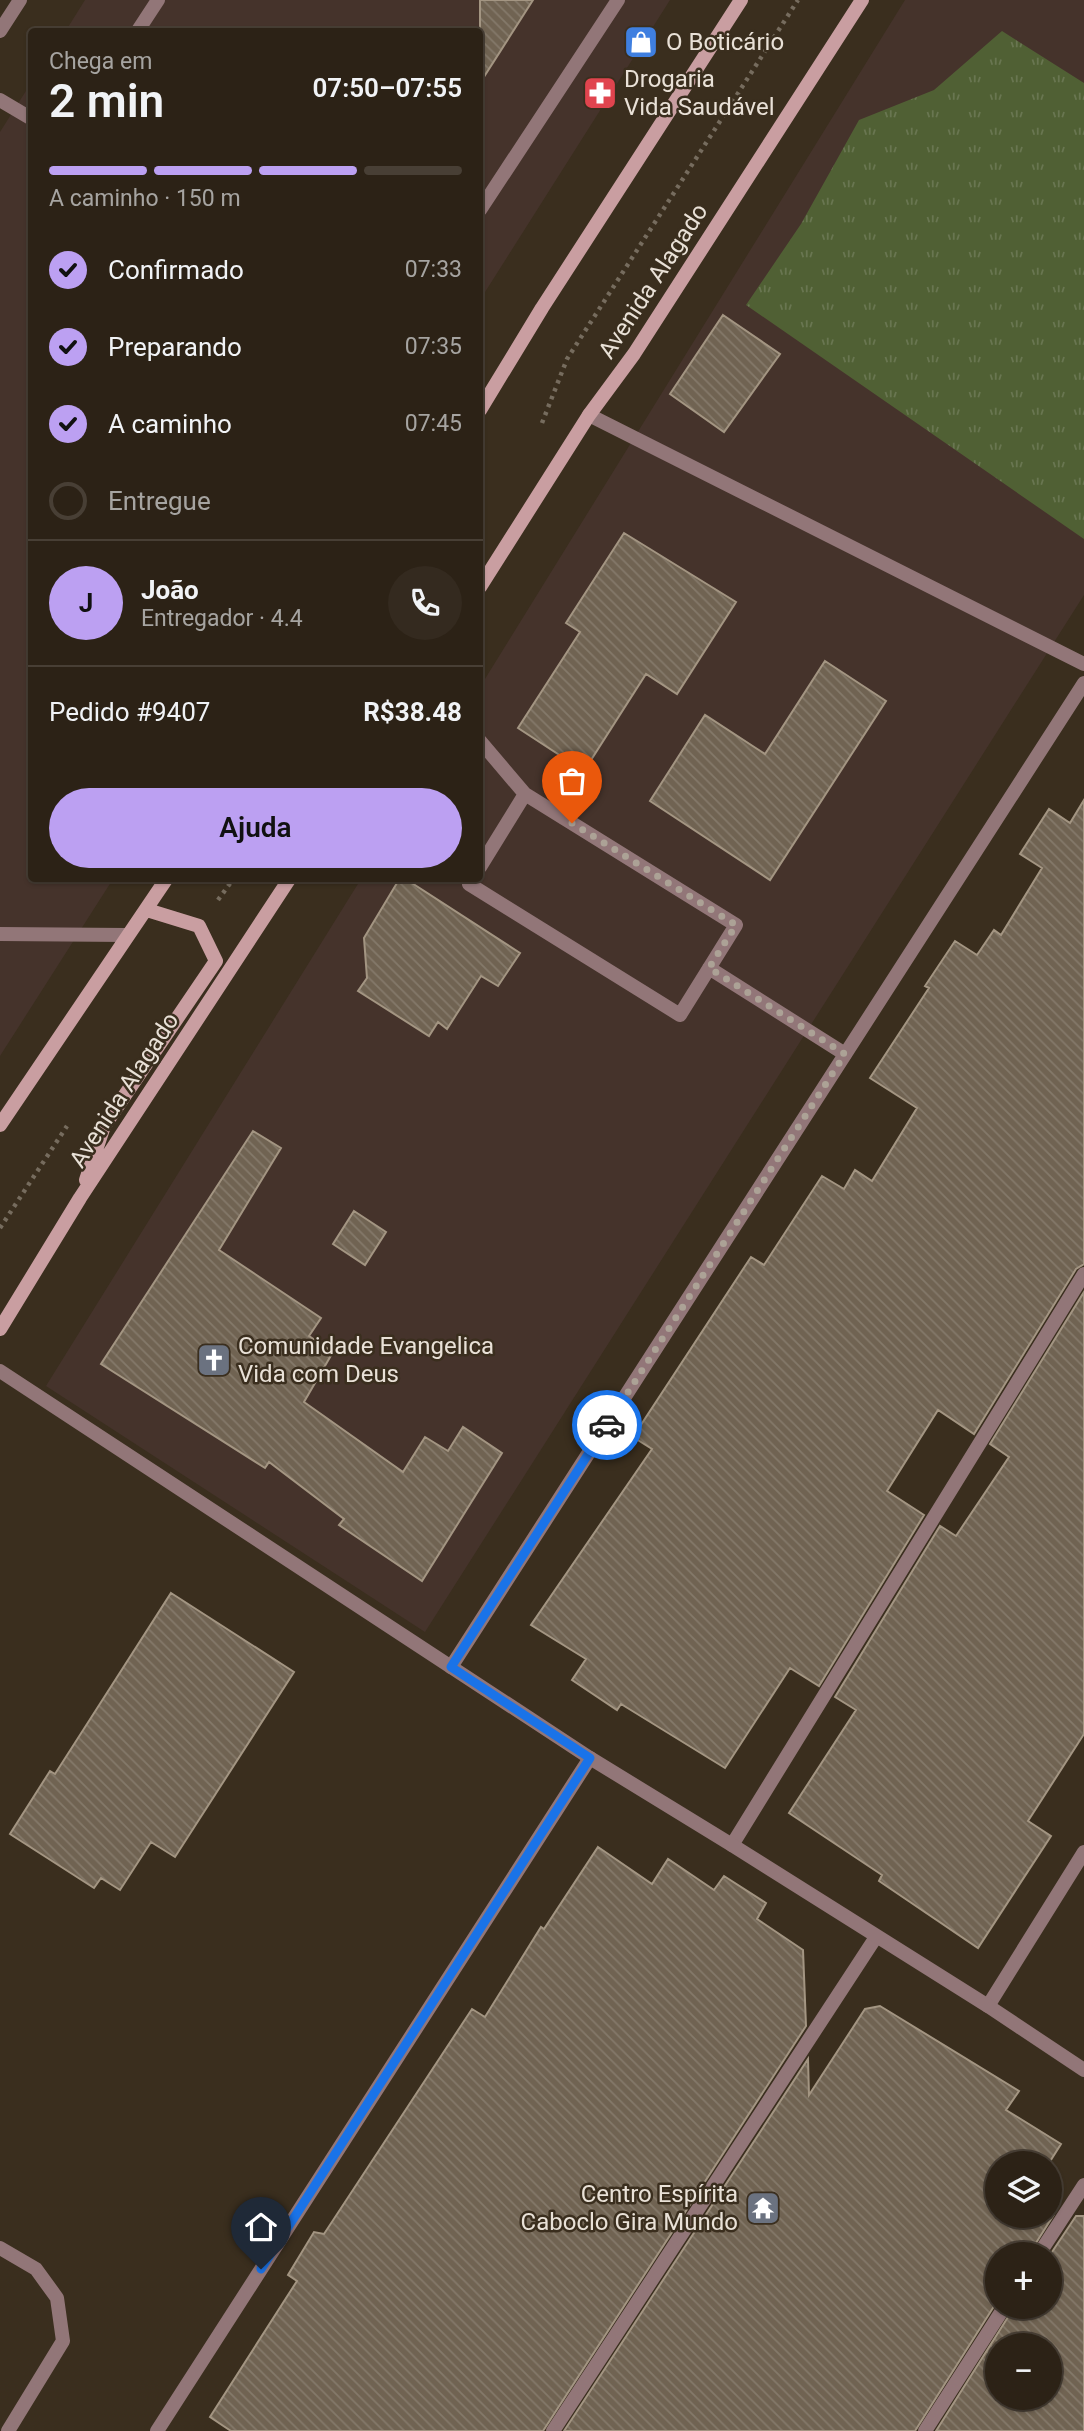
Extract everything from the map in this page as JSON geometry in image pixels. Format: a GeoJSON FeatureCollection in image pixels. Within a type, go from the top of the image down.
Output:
{"type":"FeatureCollection","features":[{"type":"Feature","properties":{"kind":"main road"},"geometry":{"type":"LineString","coordinates":[[483,405],[542,307],[741,0]]}},
{"type":"Feature","properties":{"kind":"main road","name":"Avenida Alagado"},"geometry":{"type":"LineString","coordinates":[[483,582],[589,415],[634,354],[862,0]]}},
{"type":"Feature","properties":{"kind":"main road"},"geometry":{"type":"LineString","coordinates":[[0,1125],[164,882]]}},
{"type":"Feature","properties":{"kind":"main road","name":"Avenida Alagado"},"geometry":{"type":"LineString","coordinates":[[0,1329],[80,1198],[287,882]]}},
{"type":"Feature","properties":{"kind":"main road"},"geometry":{"type":"LineString","coordinates":[[80,1198],[104,1126],[216,961],[199,926],[147,910]]}},
{"type":"Feature","properties":{"kind":"street"},"geometry":{"type":"LineString","coordinates":[[0,31],[20,0]]}},
{"type":"Feature","properties":{"kind":"street"},"geometry":{"type":"LineString","coordinates":[[140,28],[158,0]]}},
{"type":"Feature","properties":{"kind":"street"},"geometry":{"type":"LineString","coordinates":[[483,205],[618,0]]}},
{"type":"Feature","properties":{"kind":"street"},"geometry":{"type":"LineString","coordinates":[[0,100],[28,117]]}},
{"type":"Feature","properties":{"kind":"street"},"geometry":{"type":"LineString","coordinates":[[589,415],[1084,664]]}},
{"type":"Feature","properties":{"kind":"street"},"geometry":{"type":"LineString","coordinates":[[451,1667],[1084,683]]}},
{"type":"Feature","properties":{"kind":"street"},"geometry":{"type":"LineString","coordinates":[[470,882],[469,884],[680,1015],[736,925],[525,794],[483,745]]}},
{"type":"Feature","properties":{"kind":"street"},"geometry":{"type":"LineString","coordinates":[[483,862],[525,794]]}},
{"type":"Feature","properties":{"kind":"street"},"geometry":{"type":"LineString","coordinates":[[0,934],[127,935]]}},
{"type":"Feature","properties":{"kind":"street"},"geometry":{"type":"LineString","coordinates":[[709,968],[845,1054]]}},
{"type":"Feature","properties":{"kind":"street"},"geometry":{"type":"LineString","coordinates":[[732,1845],[1084,1274]]}},
{"type":"Feature","properties":{"kind":"street"},"geometry":{"type":"LineString","coordinates":[[0,1371],[590,1758],[988,2006],[1084,2070]]}},
{"type":"Feature","properties":{"kind":"street"},"geometry":{"type":"LineString","coordinates":[[157,2431],[590,1758]]}},
{"type":"Feature","properties":{"kind":"street"},"geometry":{"type":"LineString","coordinates":[[988,2006],[1084,1852]]}},
{"type":"Feature","properties":{"kind":"street"},"geometry":{"type":"LineString","coordinates":[[553,2431],[876,1937]]}},
{"type":"Feature","properties":{"kind":"street"},"geometry":{"type":"LineString","coordinates":[[1048,2242],[1084,2185]]}},
{"type":"Feature","properties":{"kind":"street"},"geometry":{"type":"LineString","coordinates":[[0,2248],[36,2269],[57,2298],[63,2341],[8,2431]]}},
{"type":"Feature","properties":{"kind":"street"},"geometry":{"type":"LineString","coordinates":[[925,2431],[997,2319]]}},
{"type":"Feature","properties":{"kind":"path"},"geometry":{"type":"LineString","coordinates":[[538,434],[567,359],[798,0]]}},
{"type":"Feature","properties":{"kind":"shaded area"},"geometry":{"type":"Polygon","coordinates":[[[85,0],[670,0],[483,295],[483,28],[68,28],[85,0]]]}},
{"type":"Feature","properties":{"kind":"shaded area"},"geometry":{"type":"Polygon","coordinates":[[[905,0],[1084,0],[1084,595],[425,1632],[46,1386],[359,882],[483,882],[483,682],[905,0]]]}},
{"type":"Feature","properties":{"kind":"shaded area"},"geometry":{"type":"Polygon","coordinates":[[[28,88],[28,882],[111,882],[0,1056],[0,132],[28,88]]]}},
{"type":"Feature","properties":{"kind":"green space"},"geometry":{"type":"Polygon","coordinates":[[[1002,31],[1084,83],[1084,539],[746,305],[801,224],[859,120],[934,90],[1002,31]]]}},
{"type":"Feature","properties":{"kind":"building"},"geometry":{"type":"Polygon","coordinates":[[[480,0],[533,0],[483,78],[483,28],[480,28],[480,0]]]}},
{"type":"Feature","properties":{"kind":"building"},"geometry":{"type":"Polygon","coordinates":[[[723,315],[780,354],[724,432],[670,394],[723,315]]]}},
{"type":"Feature","properties":{"kind":"building"},"geometry":{"type":"Polygon","coordinates":[[[624,533],[736,602],[677,694],[646,674],[584,771],[518,728],[580,632],[566,623],[624,533]]]}},
{"type":"Feature","properties":{"kind":"building"},"geometry":{"type":"Polygon","coordinates":[[[825,661],[886,701],[770,880],[650,801],[705,715],[765,754],[825,661]]]}},
{"type":"Feature","properties":{"kind":"building"},"geometry":{"type":"Polygon","coordinates":[[[1084,800],[1084,1264],[1076,1269],[974,1434],[938,1410],[887,1491],[924,1515],[819,1686],[790,1668],[725,1768],[621,1704],[617,1710],[572,1680],[586,1659],[531,1625],[652,1449],[633,1437],[751,1257],[764,1265],[822,1176],[844,1189],[855,1170],[872,1181],[917,1108],[870,1078],[929,988],[925,986],[955,941],[977,955],[994,930],[1001,935],[1042,868],[1020,854],[1049,809],[1070,823],[1084,800]]]}},
{"type":"Feature","properties":{"kind":"building"},"geometry":{"type":"Polygon","coordinates":[[[398,882],[410,882],[520,953],[498,986],[481,976],[447,1029],[438,1022],[429,1036],[358,991],[367,978],[364,938],[398,882]]]}},
{"type":"Feature","properties":{"kind":"building"},"geometry":{"type":"Polygon","coordinates":[[[253,1131],[281,1148],[219,1250],[321,1318],[309,1336],[333,1352],[304,1402],[403,1472],[425,1437],[448,1451],[463,1427],[502,1453],[422,1581],[339,1525],[344,1519],[269,1462],[265,1468],[101,1364],[253,1131]]]}},
{"type":"Feature","properties":{"kind":"building"},"geometry":{"type":"Polygon","coordinates":[[[354,1211],[386,1232],[365,1265],[333,1244],[354,1211]]]}},
{"type":"Feature","properties":{"kind":"building"},"geometry":{"type":"Polygon","coordinates":[[[1084,1292],[1084,1734],[1028,1821],[1051,1836],[978,1948],[879,1881],[882,1875],[789,1813],[856,1710],[835,1697],[940,1526],[956,1536],[1009,1457],[990,1444],[1084,1292]]]}},
{"type":"Feature","properties":{"kind":"building"},"geometry":{"type":"Polygon","coordinates":[[[171,1593],[294,1672],[175,1857],[151,1842],[120,1890],[101,1878],[94,1888],[10,1834],[50,1771],[55,1774],[171,1593]]]}},
{"type":"Feature","properties":{"kind":"building"},"geometry":{"type":"Polygon","coordinates":[[[598,1847],[652,1884],[668,1859],[714,1890],[724,1876],[766,1903],[757,1919],[803,1950],[806,2026],[543,2431],[231,2431],[210,2417],[297,2281],[288,2275],[314,2232],[324,2234],[472,2009],[485,2017],[541,1927],[544,1929],[598,1847]]]}},
{"type":"Feature","properties":{"kind":"building"},"geometry":{"type":"Polygon","coordinates":[[[880,2006],[1019,2091],[1006,2110],[1061,2144],[1057,2151],[985,2151],[985,2228],[1045,2228],[1037,2242],[985,2242],[986,2319],[915,2431],[564,2431],[808,2059],[809,2095],[865,2009],[880,2006]]]}},
{"type":"Feature","properties":{"kind":"building"},"geometry":{"type":"Polygon","coordinates":[[[1076,2216],[1084,2216],[1084,2431],[936,2431],[985,2353],[985,2410],[1062,2410],[1062,2333],[998,2333],[1007,2319],[1062,2319],[1062,2242],[1059,2242],[1076,2216]]]}},
{"type":"Feature","properties":{"kind":"way so far"},"geometry":{"type":"LineString","coordinates":[[572,823],[736,925],[709,968],[845,1054],[607,1425]]}},
{"type":"Feature","properties":{"kind":"place","name":"O Boticário"},"geometry":{"type":"Point","coordinates":[641,42]}},
{"type":"Feature","properties":{"kind":"place","name":"Drogaria Vida Saudável"},"geometry":{"type":"Point","coordinates":[600,93]}},
{"type":"Feature","properties":{"kind":"place","name":"Comunidade Evangelica Vida com Deus"},"geometry":{"type":"Point","coordinates":[214,1360]}},
{"type":"Feature","properties":{"kind":"place","name":"Centro Espírita Caboclo Gira Mundo"},"geometry":{"type":"Point","coordinates":[763,2208]}},
{"type":"Feature","properties":{"kind":"route"},"geometry":{"type":"LineString","coordinates":[[261,2269],[590,1758],[451,1667],[607,1425]]}}]}
